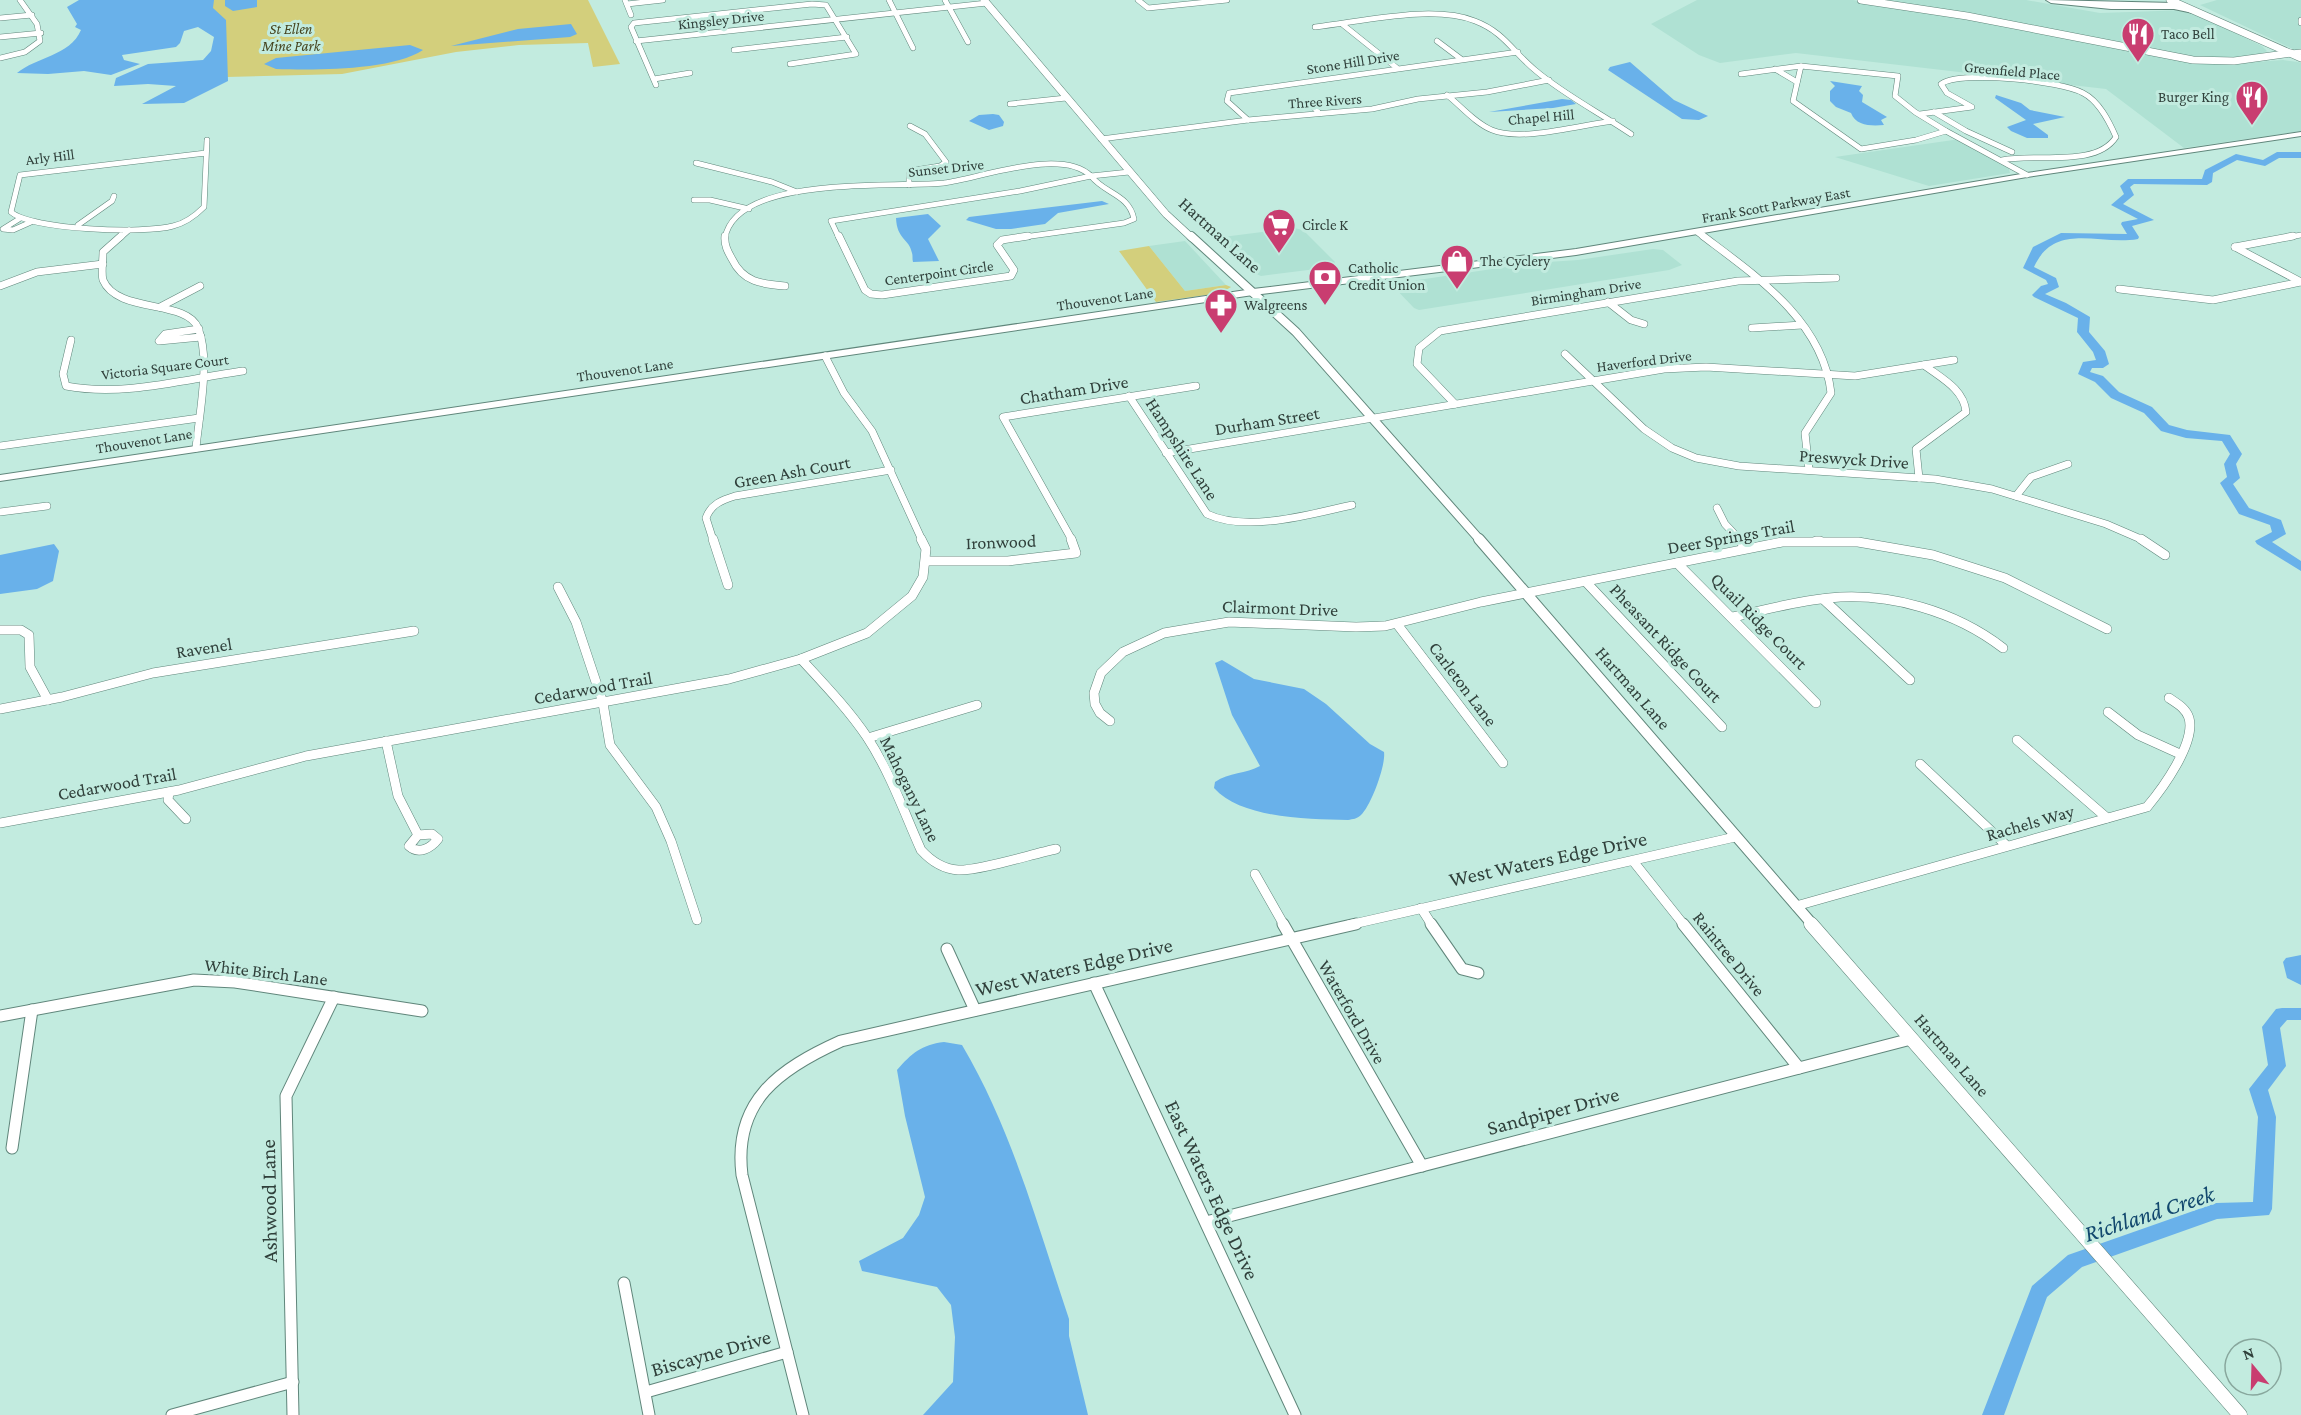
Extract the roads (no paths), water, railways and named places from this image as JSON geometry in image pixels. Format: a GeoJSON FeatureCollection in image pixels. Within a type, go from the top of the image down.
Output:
{"type":"FeatureCollection","features":[{"type":"Feature","properties":{"kind":"highway"},"geometry":{"type":"LineString","coordinates":[[2051,0],[2111,6],[2199,1]]}},
{"type":"Feature","properties":{"kind":"highway"},"geometry":{"type":"LineString","coordinates":[[2175,2],[2193,10]]}},
{"type":"Feature","properties":{"kind":"main road","name":"Frank Scott Parkway East"},"geometry":{"type":"LineString","coordinates":[[1253,292],[1576,252],[2027,175],[2301,134]]}},
{"type":"Feature","properties":{"kind":"main road","name":"Thouvenot Lane"},"geometry":{"type":"LineString","coordinates":[[0,478],[1253,292]]}},
{"type":"Feature","properties":{"kind":"street"},"geometry":{"type":"LineString","coordinates":[[0,58],[35,46],[40,42],[41,33],[32,15],[20,0]]}},
{"type":"Feature","properties":{"kind":"street"},"geometry":{"type":"LineString","coordinates":[[631,15],[626,2],[663,0]]}},
{"type":"Feature","properties":{"kind":"street"},"geometry":{"type":"LineString","coordinates":[[889,0],[913,48]]}},
{"type":"Feature","properties":{"kind":"street"},"geometry":{"type":"LineString","coordinates":[[945,0],[968,42]]}},
{"type":"Feature","properties":{"kind":"street"},"geometry":{"type":"LineString","coordinates":[[1138,0],[1148,8],[1227,0]]}},
{"type":"Feature","properties":{"kind":"street"},"geometry":{"type":"LineString","coordinates":[[1861,0],[1999,22],[2167,56],[2214,61],[2259,58],[2301,51]]}},
{"type":"Feature","properties":{"kind":"street","name":"Kingsley Drive"},"geometry":{"type":"LineString","coordinates":[[636,41],[985,2]]}},
{"type":"Feature","properties":{"kind":"street","name":"Hartman Lane"},"geometry":{"type":"LineString","coordinates":[[985,2],[1129,172],[1187,235],[1296,332],[1374,417],[1735,837],[2241,1415]]}},
{"type":"Feature","properties":{"kind":"street"},"geometry":{"type":"LineString","coordinates":[[2175,2],[2301,59]]}},
{"type":"Feature","properties":{"kind":"street"},"geometry":{"type":"LineString","coordinates":[[2175,2],[2225,23]]}},
{"type":"Feature","properties":{"kind":"street"},"geometry":{"type":"LineString","coordinates":[[690,73],[655,82],[631,27],[640,22],[818,3],[826,5],[857,52],[854,56],[790,64]]}},
{"type":"Feature","properties":{"kind":"street"},"geometry":{"type":"LineString","coordinates":[[0,18],[32,15]]}},
{"type":"Feature","properties":{"kind":"street"},"geometry":{"type":"LineString","coordinates":[[1315,27],[1418,15],[1453,16],[1492,29],[1512,42],[1534,70],[1631,134]]}},
{"type":"Feature","properties":{"kind":"street"},"geometry":{"type":"LineString","coordinates":[[1342,24],[1397,68]]}},
{"type":"Feature","properties":{"kind":"street"},"geometry":{"type":"LineString","coordinates":[[0,37],[41,33]]}},
{"type":"Feature","properties":{"kind":"street"},"geometry":{"type":"LineString","coordinates":[[734,50],[847,37]]}},
{"type":"Feature","properties":{"kind":"street"},"geometry":{"type":"LineString","coordinates":[[2259,58],[2272,51],[2260,39]]}},
{"type":"Feature","properties":{"kind":"street"},"geometry":{"type":"LineString","coordinates":[[1437,41],[1461,59]]}},
{"type":"Feature","properties":{"kind":"street","name":"Stone Hill Drive"},"geometry":{"type":"LineString","coordinates":[[1248,120],[1227,101],[1229,93],[1518,52]]}},
{"type":"Feature","properties":{"kind":"street"},"geometry":{"type":"LineString","coordinates":[[2259,58],[2301,59]]}},
{"type":"Feature","properties":{"kind":"street"},"geometry":{"type":"LineString","coordinates":[[1801,66],[1793,101],[1861,149],[1916,140],[1948,130]]}},
{"type":"Feature","properties":{"kind":"street"},"geometry":{"type":"LineString","coordinates":[[1741,74],[1801,66],[1898,76],[1895,98],[2027,175]]}},
{"type":"Feature","properties":{"kind":"street"},"geometry":{"type":"LineString","coordinates":[[1775,69],[1797,82]]}},
{"type":"Feature","properties":{"kind":"street","name":"Greenfield Place"},"geometry":{"type":"LineString","coordinates":[[1920,114],[1972,107],[1947,93],[1941,84],[1959,77],[2067,88],[2082,93],[2096,105],[2116,137],[2114,144],[2107,149],[2089,154],[2063,158],[2030,156],[1999,158]]}},
{"type":"Feature","properties":{"kind":"street","name":"Three Rivers"},"geometry":{"type":"LineString","coordinates":[[1101,139],[1248,120],[1372,110],[1447,95],[1487,92],[1549,80]]}},
{"type":"Feature","properties":{"kind":"street","name":"Chapel Hill"},"geometry":{"type":"LineString","coordinates":[[1447,95],[1490,129],[1500,132],[1518,133],[1613,121]]}},
{"type":"Feature","properties":{"kind":"street"},"geometry":{"type":"LineString","coordinates":[[1010,104],[1066,98]]}},
{"type":"Feature","properties":{"kind":"street"},"geometry":{"type":"LineString","coordinates":[[1309,102],[1319,113]]}},
{"type":"Feature","properties":{"kind":"street","name":"Greenfield Place"},"geometry":{"type":"LineString","coordinates":[[1934,112],[1966,131],[2012,152],[2024,152],[2030,156]]}},
{"type":"Feature","properties":{"kind":"street"},"geometry":{"type":"LineString","coordinates":[[909,185],[907,176],[909,171],[940,166],[946,162],[925,134],[910,126]]}},
{"type":"Feature","properties":{"kind":"street"},"geometry":{"type":"LineString","coordinates":[[30,222],[13,230],[3,229],[18,219],[30,222],[129,230],[166,227],[190,222],[199,216],[204,207],[207,140]]}},
{"type":"Feature","properties":{"kind":"street"},"geometry":{"type":"LineString","coordinates":[[1999,158],[2012,152]]}},
{"type":"Feature","properties":{"kind":"street","name":"Arly Hill"},"geometry":{"type":"LineString","coordinates":[[18,219],[11,212],[20,175],[206,153]]}},
{"type":"Feature","properties":{"kind":"street"},"geometry":{"type":"LineString","coordinates":[[696,162],[725,172],[764,178],[797,192]]}},
{"type":"Feature","properties":{"kind":"street","name":"Sunset Drive"},"geometry":{"type":"LineString","coordinates":[[749,209],[797,192],[831,186],[909,185],[974,178],[1053,164],[1083,169],[1094,176]]}},
{"type":"Feature","properties":{"kind":"street","name":"Centerpoint Circle"},"geometry":{"type":"LineString","coordinates":[[1094,176],[1096,183],[1120,195],[1129,203],[1134,219],[1118,224],[1002,240],[998,245],[1014,270],[1007,277],[882,295],[872,294],[863,285],[831,221],[906,211],[945,201],[1020,191],[1068,179],[1094,176],[1129,172]]}},
{"type":"Feature","properties":{"kind":"street"},"geometry":{"type":"LineString","coordinates":[[78,225],[112,201],[114,196]]}},
{"type":"Feature","properties":{"kind":"street"},"geometry":{"type":"LineString","coordinates":[[694,200],[710,200],[749,209]]}},
{"type":"Feature","properties":{"kind":"street"},"geometry":{"type":"LineString","coordinates":[[749,209],[727,227],[724,243],[735,268],[741,277],[756,284],[785,286]]}},
{"type":"Feature","properties":{"kind":"street"},"geometry":{"type":"LineString","coordinates":[[129,230],[103,252],[103,279],[115,295],[188,317],[200,333],[201,375],[196,448]]}},
{"type":"Feature","properties":{"kind":"street"},"geometry":{"type":"LineString","coordinates":[[1702,232],[1723,252],[1729,253],[1772,288],[1802,325],[1829,376],[1831,393],[1803,431],[1809,470]]}},
{"type":"Feature","properties":{"kind":"street"},"geometry":{"type":"LineString","coordinates":[[2301,235],[2235,247],[2301,282]]}},
{"type":"Feature","properties":{"kind":"street"},"geometry":{"type":"LineString","coordinates":[[0,286],[13,279],[34,273],[103,264]]}},
{"type":"Feature","properties":{"kind":"street","name":"Birmingham Drive"},"geometry":{"type":"LineString","coordinates":[[1455,404],[1417,364],[1417,350],[1432,335],[1450,328],[1761,279],[1836,278]]}},
{"type":"Feature","properties":{"kind":"street"},"geometry":{"type":"LineString","coordinates":[[2119,289],[2213,300],[2301,282]]}},
{"type":"Feature","properties":{"kind":"street"},"geometry":{"type":"LineString","coordinates":[[160,308],[200,286]]}},
{"type":"Feature","properties":{"kind":"street"},"geometry":{"type":"LineString","coordinates":[[1608,302],[1631,320],[1644,324]]}},
{"type":"Feature","properties":{"kind":"street"},"geometry":{"type":"LineString","coordinates":[[1752,328],[1802,325]]}},
{"type":"Feature","properties":{"kind":"street","name":"Victoria Square Court"},"geometry":{"type":"LineString","coordinates":[[71,340],[63,374],[66,386],[77,389],[114,390],[201,375],[243,371]]}},
{"type":"Feature","properties":{"kind":"street","name":"Preswyck Drive"},"geometry":{"type":"LineString","coordinates":[[1565,354],[1655,437],[1674,449],[1720,463],[1919,478],[1992,489],[2127,532],[2165,555]]}},
{"type":"Feature","properties":{"kind":"street"},"geometry":{"type":"LineString","coordinates":[[825,356],[844,393],[872,431],[926,549],[927,561]]}},
{"type":"Feature","properties":{"kind":"street","name":"Haverford Drive"},"geometry":{"type":"LineString","coordinates":[[1374,417],[1594,380],[1691,367],[1855,376],[1954,360]]}},
{"type":"Feature","properties":{"kind":"street"},"geometry":{"type":"LineString","coordinates":[[1919,478],[1916,450],[1934,434],[1957,421],[1966,412],[1967,405],[1964,398],[1924,365]]}},
{"type":"Feature","properties":{"kind":"street","name":"Chatham Drive"},"geometry":{"type":"LineString","coordinates":[[1076,553],[1064,525],[1003,417],[1196,386]]}},
{"type":"Feature","properties":{"kind":"street","name":"Hampshire Lane"},"geometry":{"type":"LineString","coordinates":[[1129,396],[1207,514],[1214,520],[1237,522],[1352,505]]}},
{"type":"Feature","properties":{"kind":"street","name":"Durham Street"},"geometry":{"type":"LineString","coordinates":[[1166,453],[1374,417]]}},
{"type":"Feature","properties":{"kind":"street"},"geometry":{"type":"LineString","coordinates":[[0,446],[199,418]]}},
{"type":"Feature","properties":{"kind":"street"},"geometry":{"type":"LineString","coordinates":[[2016,496],[2020,486],[2031,476],[2068,464]]}},
{"type":"Feature","properties":{"kind":"street","name":"Green Ash Court"},"geometry":{"type":"LineString","coordinates":[[728,585],[706,518],[708,510],[715,504],[735,496],[891,470]]}},
{"type":"Feature","properties":{"kind":"street"},"geometry":{"type":"LineString","coordinates":[[0,512],[47,506]]}},
{"type":"Feature","properties":{"kind":"street"},"geometry":{"type":"LineString","coordinates":[[1717,508],[1725,524],[1747,548]]}},
{"type":"Feature","properties":{"kind":"street","name":"Deer Springs Trail"},"geometry":{"type":"LineString","coordinates":[[1526,594],[1747,548],[1786,541],[1819,540],[1866,543],[1915,550],[1974,566],[2015,580],[2063,603],[2107,629]]}},
{"type":"Feature","properties":{"kind":"street","name":"Ironwood"},"geometry":{"type":"LineString","coordinates":[[927,561],[1008,561],[1076,553]]}},
{"type":"Feature","properties":{"kind":"street","name":"Cedarwood Trail"},"geometry":{"type":"LineString","coordinates":[[0,823],[169,792],[223,780],[306,756],[719,681],[801,659],[842,645],[867,633],[893,614],[912,596],[923,577],[927,561]]}},
{"type":"Feature","properties":{"kind":"street","name":"Quail Ridge Court"},"geometry":{"type":"LineString","coordinates":[[1677,563],[1816,703]]}},
{"type":"Feature","properties":{"kind":"street","name":"Pheasant Ridge Court"},"geometry":{"type":"LineString","coordinates":[[1586,582],[1722,727]]}},
{"type":"Feature","properties":{"kind":"street"},"geometry":{"type":"LineString","coordinates":[[558,587],[576,622],[603,703],[610,745],[656,807],[671,841],[697,920]]}},
{"type":"Feature","properties":{"kind":"street","name":"Clairmont Drive"},"geometry":{"type":"LineString","coordinates":[[1110,721],[1100,715],[1093,705],[1093,693],[1100,675],[1125,650],[1162,633],[1204,623],[1237,621],[1355,627],[1397,624],[1453,609],[1526,594]]}},
{"type":"Feature","properties":{"kind":"street"},"geometry":{"type":"LineString","coordinates":[[1733,617],[1822,598],[1865,597],[1929,610],[1989,635],[2003,648]]}},
{"type":"Feature","properties":{"kind":"street"},"geometry":{"type":"LineString","coordinates":[[1822,598],[1910,680]]}},
{"type":"Feature","properties":{"kind":"street","name":"Carleton Lane"},"geometry":{"type":"LineString","coordinates":[[1397,624],[1503,763]]}},
{"type":"Feature","properties":{"kind":"street"},"geometry":{"type":"LineString","coordinates":[[0,630],[28,632],[30,667],[48,700]]}},
{"type":"Feature","properties":{"kind":"street","name":"Ravenel"},"geometry":{"type":"LineString","coordinates":[[0,709],[48,700],[153,673],[414,631]]}},
{"type":"Feature","properties":{"kind":"street","name":"Mahogany Lane"},"geometry":{"type":"LineString","coordinates":[[801,659],[830,690],[868,738],[883,765],[921,850],[930,861],[944,868],[960,870],[1056,849]]}},
{"type":"Feature","properties":{"kind":"street","name":"Rachels Way"},"geometry":{"type":"LineString","coordinates":[[1796,906],[2147,807],[2156,798],[2187,739],[2190,720],[2186,711],[2169,698]]}},
{"type":"Feature","properties":{"kind":"street"},"geometry":{"type":"LineString","coordinates":[[868,738],[978,705]]}},
{"type":"Feature","properties":{"kind":"street"},"geometry":{"type":"LineString","coordinates":[[2108,712],[2138,735],[2180,754]]}},
{"type":"Feature","properties":{"kind":"street"},"geometry":{"type":"LineString","coordinates":[[2018,740],[2107,818]]}},
{"type":"Feature","properties":{"kind":"street"},"geometry":{"type":"LineString","coordinates":[[386,741],[398,796],[418,835]]}},
{"type":"Feature","properties":{"kind":"street"},"geometry":{"type":"LineString","coordinates":[[1920,764],[2007,846]]}},
{"type":"Feature","properties":{"kind":"street"},"geometry":{"type":"LineString","coordinates":[[169,792],[168,800],[186,819]]}},
{"type":"Feature","properties":{"kind":"street","name":"West Waters Edge Drive"},"geometry":{"type":"LineString","coordinates":[[803,1415],[742,1175],[740,1142],[751,1110],[773,1080],[804,1057],[842,1041],[1735,837]]}},
{"type":"Feature","properties":{"kind":"street","name":"Raintree Drive"},"geometry":{"type":"LineString","coordinates":[[1633,861],[1799,1068]]}},
{"type":"Feature","properties":{"kind":"street","name":"Waterford Drive"},"geometry":{"type":"LineString","coordinates":[[1255,874],[1422,1166]]}},
{"type":"Feature","properties":{"kind":"street"},"geometry":{"type":"LineString","coordinates":[[1421,908],[1462,969],[1478,973]]}},
{"type":"Feature","properties":{"kind":"street"},"geometry":{"type":"LineString","coordinates":[[947,949],[975,1010]]}},
{"type":"Feature","properties":{"kind":"street","name":"White Birch Lane"},"geometry":{"type":"LineString","coordinates":[[0,1016],[157,985],[194,980],[235,982],[422,1011]]}},
{"type":"Feature","properties":{"kind":"street","name":"East Waters Edge Drive"},"geometry":{"type":"LineString","coordinates":[[1094,983],[1295,1415]]}},
{"type":"Feature","properties":{"kind":"street","name":"Ashwood Lane"},"geometry":{"type":"LineString","coordinates":[[293,1415],[286,1096],[334,998]]}},
{"type":"Feature","properties":{"kind":"street"},"geometry":{"type":"LineString","coordinates":[[12,1148],[32,1010]]}},
{"type":"Feature","properties":{"kind":"street","name":"Sandpiper Drive"},"geometry":{"type":"LineString","coordinates":[[1206,1222],[1911,1039]]}},
{"type":"Feature","properties":{"kind":"street"},"geometry":{"type":"LineString","coordinates":[[624,1283],[649,1415]]}},
{"type":"Feature","properties":{"kind":"street","name":"Biscayne Drive"},"geometry":{"type":"LineString","coordinates":[[646,1392],[787,1352]]}},
{"type":"Feature","properties":{"kind":"street"},"geometry":{"type":"LineString","coordinates":[[172,1415],[293,1382]]}},
{"type":"Feature","properties":{"kind":"water"},"geometry":{"type":"Polygon","coordinates":[[[79,0],[214,0],[213,8],[226,20],[228,81],[184,103],[142,104],[176,86],[148,84],[114,86],[116,78],[148,64],[203,60],[211,51],[214,37],[198,27],[184,31],[176,47],[122,55],[124,60],[140,64],[111,75],[84,71],[48,74],[17,73],[61,51],[76,39],[81,30],[75,27],[77,24],[67,7],[79,0]]]}},
{"type":"Feature","properties":{"kind":"water"},"geometry":{"type":"Polygon","coordinates":[[[225,0],[257,0],[257,7],[233,11],[225,6],[225,0]]]}},
{"type":"Feature","properties":{"kind":"water"},"geometry":{"type":"Polygon","coordinates":[[[571,24],[577,34],[570,37],[451,46],[518,29],[571,24]]]}},
{"type":"Feature","properties":{"kind":"water"},"geometry":{"type":"Polygon","coordinates":[[[410,45],[423,50],[409,57],[372,66],[276,69],[264,64],[276,58],[410,45]]]}},
{"type":"Feature","properties":{"kind":"water"},"geometry":{"type":"Polygon","coordinates":[[[1630,62],[1674,100],[1708,116],[1699,120],[1682,119],[1608,70],[1610,67],[1630,62]]]}},
{"type":"Feature","properties":{"kind":"water"},"geometry":{"type":"Polygon","coordinates":[[[1830,81],[1862,86],[1859,91],[1863,95],[1862,102],[1887,117],[1881,120],[1884,125],[1860,123],[1851,113],[1836,107],[1830,101],[1830,91],[1835,86],[1830,81]]]}},
{"type":"Feature","properties":{"kind":"water"},"geometry":{"type":"Polygon","coordinates":[[[1996,95],[2021,103],[2030,110],[2065,117],[2033,124],[2048,135],[2048,138],[2027,138],[2007,127],[2026,120],[1995,98],[1996,95]]]}},
{"type":"Feature","properties":{"kind":"water"},"geometry":{"type":"Polygon","coordinates":[[[1562,99],[1571,100],[1576,104],[1553,108],[1489,112],[1562,99]]]}},
{"type":"Feature","properties":{"kind":"water"},"geometry":{"type":"Polygon","coordinates":[[[979,115],[999,115],[1004,122],[1003,126],[989,130],[969,121],[979,115]]]}},
{"type":"Feature","properties":{"kind":"water"},"geometry":{"type":"Polygon","coordinates":[[[1102,201],[1109,204],[1058,213],[1045,224],[1011,229],[996,229],[966,220],[969,217],[1102,201]]]}},
{"type":"Feature","properties":{"kind":"water"},"geometry":{"type":"Polygon","coordinates":[[[928,214],[941,226],[928,239],[939,261],[913,262],[910,248],[898,231],[896,218],[928,214]]]}},
{"type":"Feature","properties":{"kind":"water"},"geometry":{"type":"Polygon","coordinates":[[[54,544],[59,551],[53,581],[37,589],[0,594],[0,555],[54,544]]]}},
{"type":"Feature","properties":{"kind":"water"},"geometry":{"type":"Polygon","coordinates":[[[1222,660],[1254,679],[1304,689],[1326,704],[1370,744],[1384,752],[1383,766],[1377,785],[1361,815],[1348,820],[1276,815],[1241,806],[1214,788],[1215,782],[1220,779],[1260,766],[1232,715],[1215,663],[1222,660]]]}},
{"type":"Feature","properties":{"kind":"water"},"geometry":{"type":"Polygon","coordinates":[[[944,1042],[962,1045],[980,1077],[1010,1144],[1069,1319],[1069,1336],[1088,1415],[923,1415],[953,1382],[955,1337],[951,1305],[937,1287],[862,1271],[859,1261],[903,1238],[919,1215],[925,1197],[905,1116],[897,1070],[918,1051],[929,1045],[944,1042]]]}},
{"type":"Feature","properties":{"kind":"waterway","name":"Richland Creek"},"geometry":{"type":"LineString","coordinates":[[2301,155],[2277,155],[2265,163],[2236,157],[2208,172],[2207,182],[2132,181],[2125,186],[2129,195],[2116,205],[2149,220],[2126,224],[2134,237],[2065,235],[2037,249],[2028,268],[2051,278],[2054,287],[2045,288],[2038,295],[2084,317],[2083,332],[2099,351],[2103,364],[2087,364],[2084,374],[2099,379],[2115,395],[2148,410],[2165,428],[2186,434],[2226,438],[2236,454],[2230,464],[2234,478],[2226,483],[2244,511],[2276,523],[2279,534],[2262,541],[2301,567]]}},
{"type":"Feature","properties":{"kind":"waterway","name":"Richland Creek"},"geometry":{"type":"LineString","coordinates":[[2301,961],[2292,962],[2293,974],[2301,979]]}},
{"type":"Feature","properties":{"kind":"waterway","name":"Richland Creek"},"geometry":{"type":"LineString","coordinates":[[1993,1415],[2039,1292],[2075,1261],[2216,1211],[2262,1209],[2267,1117],[2258,1089],[2277,1066],[2271,1027],[2282,1014],[2301,1014]]}},
{"type":"Feature","properties":{"kind":"place","name":"Taco Bell"},"geometry":{"type":"Point","coordinates":[2138,63]}},
{"type":"Feature","properties":{"kind":"place","name":"Burger King"},"geometry":{"type":"Point","coordinates":[2252,126]}},
{"type":"Feature","properties":{"kind":"place","name":"Circle K"},"geometry":{"type":"Point","coordinates":[1279,254]}},
{"type":"Feature","properties":{"kind":"place","name":"The Cyclery"},"geometry":{"type":"Point","coordinates":[1457,290]}},
{"type":"Feature","properties":{"kind":"place","name":"Catholic Credit Union"},"geometry":{"type":"Point","coordinates":[1325,306]}},
{"type":"Feature","properties":{"kind":"place","name":"Walgreens"},"geometry":{"type":"Point","coordinates":[1221,334]}},
{"type":"Feature","properties":{"kind":"park label","name":"St Ellen Mine Park"},"geometry":{"type":"Point","coordinates":[291,38]}}]}
